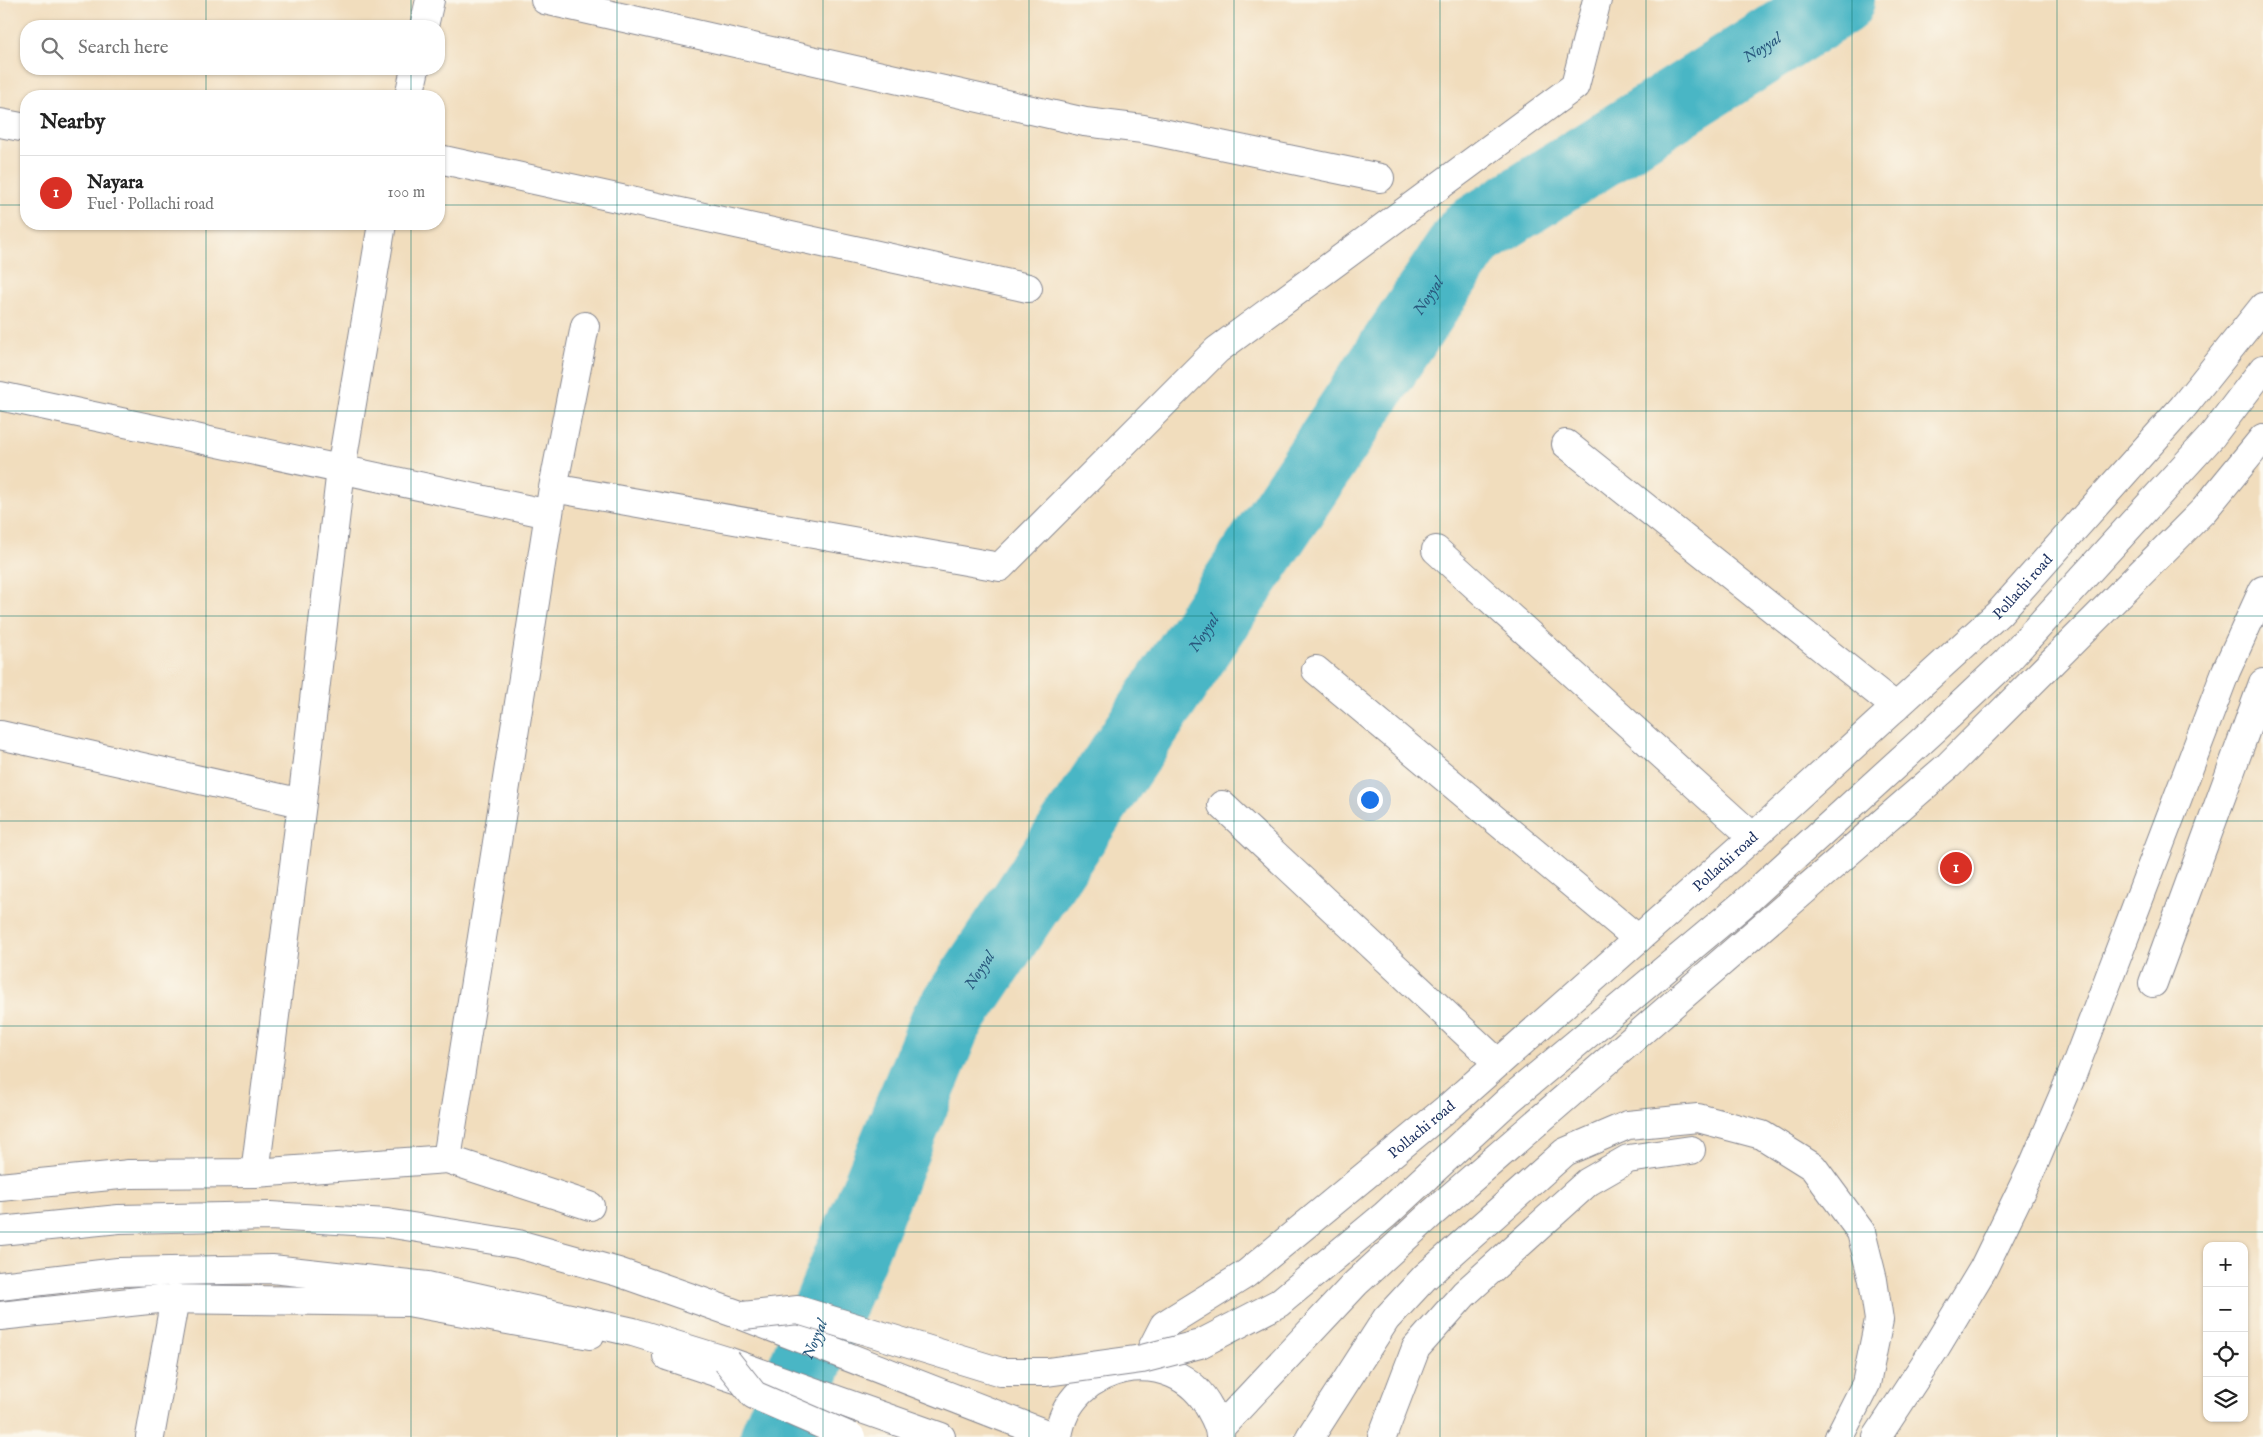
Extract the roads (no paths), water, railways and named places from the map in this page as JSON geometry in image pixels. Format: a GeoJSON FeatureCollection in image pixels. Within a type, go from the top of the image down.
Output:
{"type":"FeatureCollection","features":[{"type":"Feature","properties":{"kind":"main road"},"geometry":{"type":"LineString","coordinates":[[425,20],[430,0]]}},
{"type":"Feature","properties":{"kind":"main road"},"geometry":{"type":"LineString","coordinates":[[545,0],[1085,122],[1143,129],[1380,178]]}},
{"type":"Feature","properties":{"kind":"main road"},"geometry":{"type":"LineString","coordinates":[[0,396],[341,469],[1000,567],[1217,350],[1575,86],[1597,0]]}},
{"type":"Feature","properties":{"kind":"main road"},"geometry":{"type":"LineString","coordinates":[[410,90],[414,75]]}},
{"type":"Feature","properties":{"kind":"main road"},"geometry":{"type":"LineString","coordinates":[[0,123],[20,127]]}},
{"type":"Feature","properties":{"kind":"main road"},"geometry":{"type":"LineString","coordinates":[[445,160],[1028,288]]}},
{"type":"Feature","properties":{"kind":"main road"},"geometry":{"type":"LineString","coordinates":[[255,1173],[302,803],[341,469],[381,230]]}},
{"type":"Feature","properties":{"kind":"main road","name":"Pollachi road"},"geometry":{"type":"LineString","coordinates":[[1143,1366],[1164,1325],[1246,1274],[1498,1063],[1752,838],[1999,613],[2183,407],[2263,307]]}},
{"type":"Feature","properties":{"kind":"main road"},"geometry":{"type":"LineString","coordinates":[[447,1159],[551,501],[585,326]]}},
{"type":"Feature","properties":{"kind":"main road"},"geometry":{"type":"LineString","coordinates":[[743,1316],[798,1310],[1001,1372],[1047,1372],[1142,1359],[1200,1344],[1279,1302],[1385,1215],[1510,1098],[1742,905],[1936,729],[2006,662],[2211,437],[2263,369]]}},
{"type":"Feature","properties":{"kind":"main road"},"geometry":{"type":"LineString","coordinates":[[0,1231],[119,1220],[270,1216],[387,1223],[518,1244],[618,1272],[743,1316],[1056,1437],[1060,1421],[1079,1392],[1108,1372],[1143,1366],[1176,1375],[1204,1397],[1220,1432],[1356,1283],[1430,1214],[1949,765],[2204,510],[2263,438]]}},
{"type":"Feature","properties":{"kind":"main road"},"geometry":{"type":"LineString","coordinates":[[1566,444],[1896,707]]}},
{"type":"Feature","properties":{"kind":"main road"},"geometry":{"type":"LineString","coordinates":[[1436,550],[1752,838]]}},
{"type":"Feature","properties":{"kind":"main road"},"geometry":{"type":"LineString","coordinates":[[1877,1437],[1936,1347],[1983,1269],[2033,1166],[2072,1075],[2226,671],[2263,590]]}},
{"type":"Feature","properties":{"kind":"main road"},"geometry":{"type":"LineString","coordinates":[[1316,670],[1638,939]]}},
{"type":"Feature","properties":{"kind":"main road"},"geometry":{"type":"LineString","coordinates":[[2153,983],[2263,683]]}},
{"type":"Feature","properties":{"kind":"main road"},"geometry":{"type":"LineString","coordinates":[[0,735],[302,803]]}},
{"type":"Feature","properties":{"kind":"main road"},"geometry":{"type":"LineString","coordinates":[[1222,805],[1498,1063]]}},
{"type":"Feature","properties":{"kind":"main road"},"geometry":{"type":"LineString","coordinates":[[1310,1437],[1386,1319],[1426,1277],[1565,1152],[1628,1125],[1698,1118],[1762,1135],[1813,1168],[1862,1232],[1873,1280],[1878,1320],[1866,1384],[1839,1437]]}},
{"type":"Feature","properties":{"kind":"main road"},"geometry":{"type":"LineString","coordinates":[[1382,1437],[1416,1348],[1464,1294],[1588,1182],[1628,1159],[1691,1150]]}},
{"type":"Feature","properties":{"kind":"main road"},"geometry":{"type":"LineString","coordinates":[[0,1188],[130,1174],[255,1173],[447,1159],[590,1206]]}},
{"type":"Feature","properties":{"kind":"main road"},"geometry":{"type":"LineString","coordinates":[[0,1286],[118,1272],[272,1269],[427,1286],[633,1332],[728,1361],[941,1437]]}},
{"type":"Feature","properties":{"kind":"main road"},"geometry":{"type":"LineString","coordinates":[[150,1437],[176,1298]]}},
{"type":"Feature","properties":{"kind":"main road"},"geometry":{"type":"LineString","coordinates":[[0,1316],[176,1298],[408,1302],[619,1340],[905,1437]]}},
{"type":"Feature","properties":{"kind":"main road"},"geometry":{"type":"LineString","coordinates":[[728,1361],[754,1395],[851,1437]]}},
{"type":"Feature","properties":{"kind":"waterway","name":"Noyyal"},"geometry":{"type":"LineString","coordinates":[[776,1437],[945,1024],[1471,234],[1839,0]]}},
{"type":"Feature","properties":{"kind":"place","name":"Nayara"},"geometry":{"type":"Point","coordinates":[1956,868]}}]}
